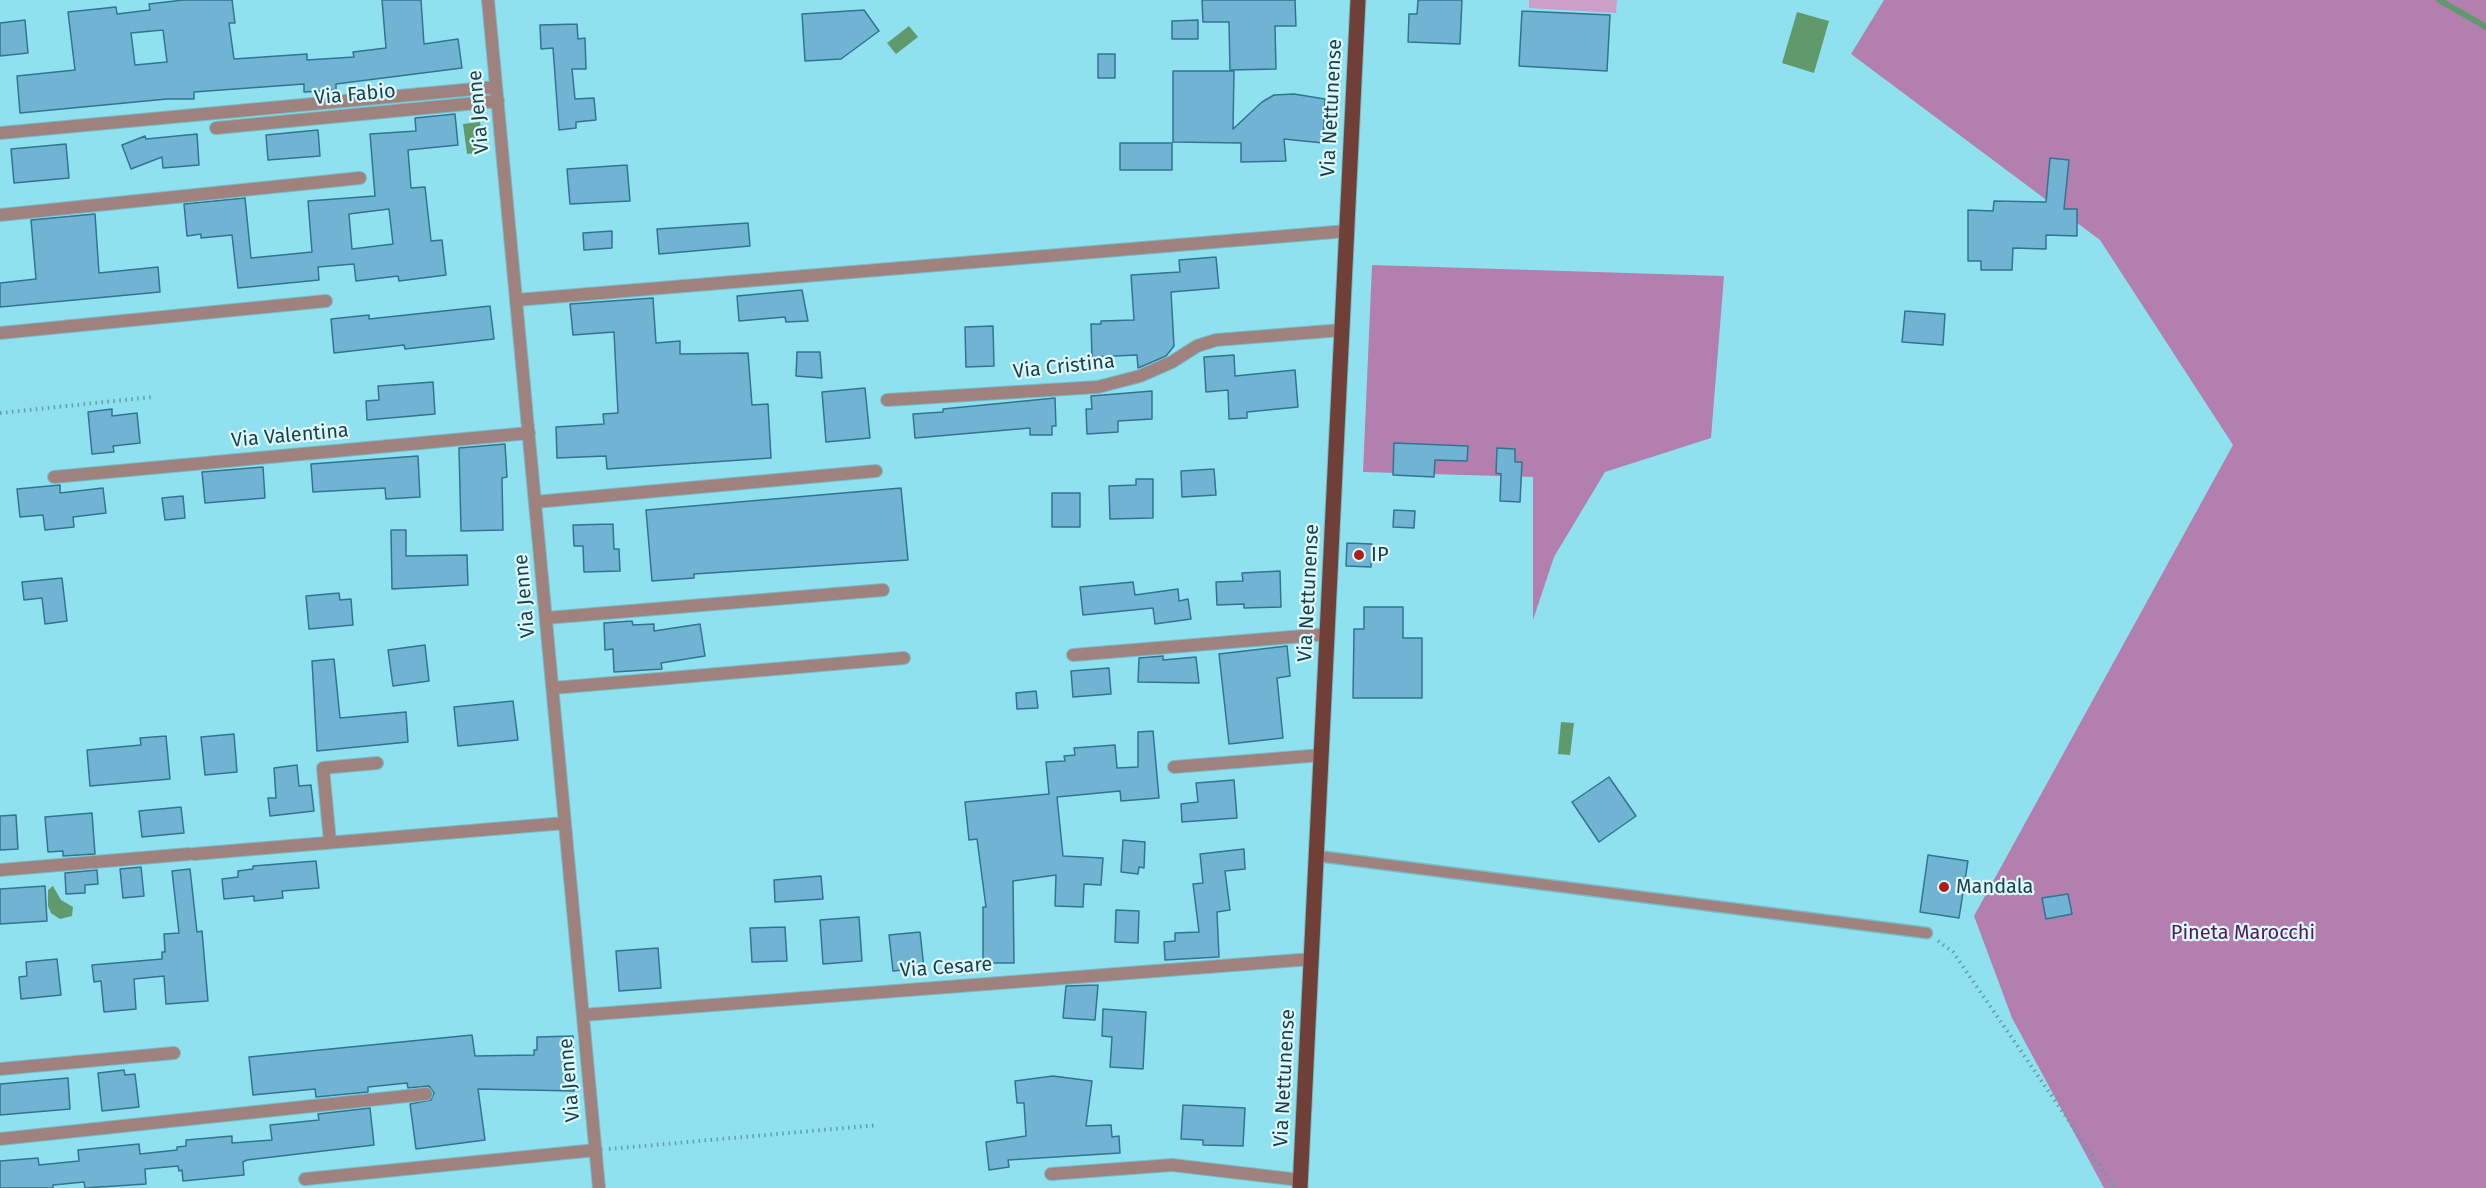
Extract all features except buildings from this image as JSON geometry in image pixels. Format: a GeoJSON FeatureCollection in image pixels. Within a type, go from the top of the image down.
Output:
{"type":"FeatureCollection","features":[{"type":"Feature","properties":{"kind":"main road","name":"Via Nettunense"},"geometry":{"type":"LineString","coordinates":[[1300,1184],[1318,856],[1358,0]]}},
{"type":"Feature","properties":{"kind":"street","name":"Via Jenne"},"geometry":{"type":"LineString","coordinates":[[488,0],[599,1188]]}},
{"type":"Feature","properties":{"kind":"street"},"geometry":{"type":"LineString","coordinates":[[0,133],[496,87]]}},
{"type":"Feature","properties":{"kind":"street","name":"Via Fabio"},"geometry":{"type":"LineString","coordinates":[[216,128],[498,101]]}},
{"type":"Feature","properties":{"kind":"street"},"geometry":{"type":"LineString","coordinates":[[0,215],[360,178]]}},
{"type":"Feature","properties":{"kind":"street"},"geometry":{"type":"LineString","coordinates":[[516,300],[1347,231]]}},
{"type":"Feature","properties":{"kind":"street"},"geometry":{"type":"LineString","coordinates":[[0,333],[326,301]]}},
{"type":"Feature","properties":{"kind":"street","name":"Via Cristina"},"geometry":{"type":"LineString","coordinates":[[887,400],[1098,387],[1134,379],[1172,362],[1197,346],[1216,340],[1342,330]]}},
{"type":"Feature","properties":{"kind":"street","name":"Via Valentina"},"geometry":{"type":"LineString","coordinates":[[54,477],[529,434]]}},
{"type":"Feature","properties":{"kind":"street"},"geometry":{"type":"LineString","coordinates":[[535,502],[876,471]]}},
{"type":"Feature","properties":{"kind":"street"},"geometry":{"type":"LineString","coordinates":[[546,618],[883,590]]}},
{"type":"Feature","properties":{"kind":"street"},"geometry":{"type":"LineString","coordinates":[[1073,655],[1328,634]]}},
{"type":"Feature","properties":{"kind":"street"},"geometry":{"type":"LineString","coordinates":[[553,688],[904,658]]}},
{"type":"Feature","properties":{"kind":"street"},"geometry":{"type":"LineString","coordinates":[[1174,767],[1322,755]]}},
{"type":"Feature","properties":{"kind":"street"},"geometry":{"type":"LineString","coordinates":[[330,842],[323,768],[377,764]]}},
{"type":"Feature","properties":{"kind":"street"},"geometry":{"type":"LineString","coordinates":[[0,870],[565,823]]}},
{"type":"Feature","properties":{"kind":"street","name":"Via Cesare"},"geometry":{"type":"LineString","coordinates":[[583,1015],[1312,959]]}},
{"type":"Feature","properties":{"kind":"street"},"geometry":{"type":"LineString","coordinates":[[0,1069],[174,1053]]}},
{"type":"Feature","properties":{"kind":"street"},"geometry":{"type":"LineString","coordinates":[[0,1139],[426,1094]]}},
{"type":"Feature","properties":{"kind":"street"},"geometry":{"type":"LineString","coordinates":[[305,1179],[596,1150]]}},
{"type":"Feature","properties":{"kind":"street"},"geometry":{"type":"LineString","coordinates":[[1051,1174],[1173,1165],[1300,1184]]}},
{"type":"Feature","properties":{"kind":"lane"},"geometry":{"type":"LineString","coordinates":[[1318,856],[1927,933]]}},
{"type":"Feature","properties":{"kind":"path"},"geometry":{"type":"LineString","coordinates":[[0,413],[152,397]]}},
{"type":"Feature","properties":{"kind":"path"},"geometry":{"type":"LineString","coordinates":[[1927,933],[1953,952],[2115,1188]]}},
{"type":"Feature","properties":{"kind":"path"},"geometry":{"type":"LineString","coordinates":[[596,1150],[878,1125]]}},
{"type":"Feature","properties":{"kind":"shaded area"},"geometry":{"type":"Polygon","coordinates":[[[1529,0],[1617,0],[1616,13],[1529,8],[1529,0]]]}},
{"type":"Feature","properties":{"kind":"shaded area"},"geometry":{"type":"Polygon","coordinates":[[[1797,12],[1829,21],[1814,73],[1782,63],[1797,12]]]}},
{"type":"Feature","properties":{"kind":"shaded area"},"geometry":{"type":"Polygon","coordinates":[[[909,26],[918,37],[896,54],[887,43],[909,26]]]}},
{"type":"Feature","properties":{"kind":"shaded area"},"geometry":{"type":"Polygon","coordinates":[[[480,122],[484,152],[467,154],[463,124],[480,122]]]}},
{"type":"Feature","properties":{"kind":"shaded area"},"geometry":{"type":"Polygon","coordinates":[[[1561,722],[1574,723],[1570,755],[1558,754],[1561,722]]]}},
{"type":"Feature","properties":{"kind":"shaded area"},"geometry":{"type":"Polygon","coordinates":[[[53,886],[61,900],[73,907],[72,916],[60,919],[51,913],[48,906],[48,890],[53,886]]]}},
{"type":"Feature","properties":{"kind":"green space","name":"Pineta Marocchi"},"geometry":{"type":"Polygon","coordinates":[[[1884,0],[2486,0],[2486,1188],[2104,1188],[2012,1018],[1974,916],[2233,445],[2100,240],[1851,54],[1884,0]]]}},
{"type":"Feature","properties":{"kind":"green space"},"geometry":{"type":"Polygon","coordinates":[[[1372,265],[1724,276],[1711,438],[1605,472],[1554,557],[1533,620],[1533,477],[1363,472],[1372,265]]]}},
{"type":"Feature","properties":{"kind":"waterway"},"geometry":{"type":"LineString","coordinates":[[2439,0],[2486,27]]}},
{"type":"Feature","properties":{"kind":"place","name":"IP"},"geometry":{"type":"Point","coordinates":[1359,555]}},
{"type":"Feature","properties":{"kind":"place","name":"Mandala"},"geometry":{"type":"Point","coordinates":[1944,887]}}]}
